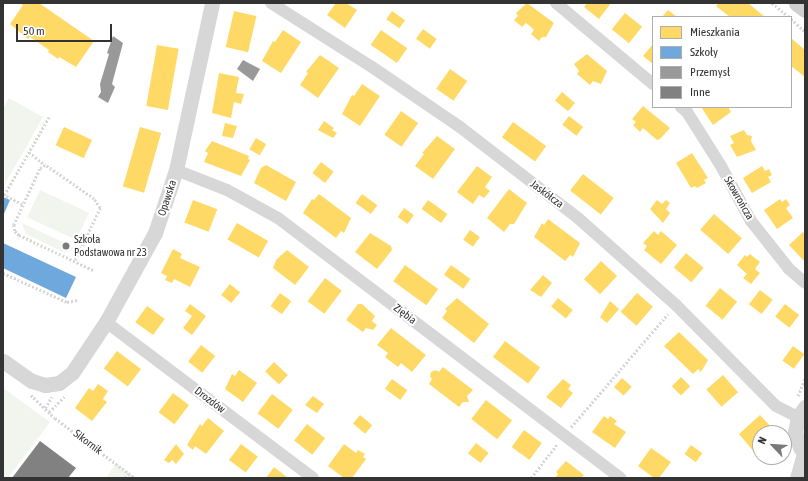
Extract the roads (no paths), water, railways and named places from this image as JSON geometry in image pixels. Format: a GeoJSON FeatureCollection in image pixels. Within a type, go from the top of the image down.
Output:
{"type":"FeatureCollection","features":[{"type":"Feature","properties":{"kind":"main road"},"geometry":{"type":"LineString","coordinates":[[797,3],[805,9]]}},
{"type":"Feature","properties":{"kind":"street","name":"Opawska"},"geometry":{"type":"LineString","coordinates":[[3,361],[32,381],[46,385],[59,382],[72,373],[106,322],[155,233],[176,170],[212,3]]}},
{"type":"Feature","properties":{"kind":"street","name":"Jaskółcza"},"geometry":{"type":"LineString","coordinates":[[271,3],[372,67],[460,127],[578,218],[776,406],[801,412]]}},
{"type":"Feature","properties":{"kind":"street"},"geometry":{"type":"LineString","coordinates":[[556,3],[652,83]]}},
{"type":"Feature","properties":{"kind":"street","name":"Skowrończa"},"geometry":{"type":"LineString","coordinates":[[682,108],[687,112],[716,159],[751,221],[789,269],[805,283]]}},
{"type":"Feature","properties":{"kind":"street","name":"Ziębia"},"geometry":{"type":"LineString","coordinates":[[176,170],[227,190],[278,218],[621,478]]}},
{"type":"Feature","properties":{"kind":"street","name":"Drozdów"},"geometry":{"type":"LineString","coordinates":[[106,322],[313,478]]}},
{"type":"Feature","properties":{"kind":"street"},"geometry":{"type":"LineString","coordinates":[[797,478],[805,453],[797,440],[801,412]]}},
{"type":"Feature","properties":{"kind":"place","name":"Szkoła Podstawowa nr 23"},"geometry":{"type":"Point","coordinates":[66,246]}}]}
